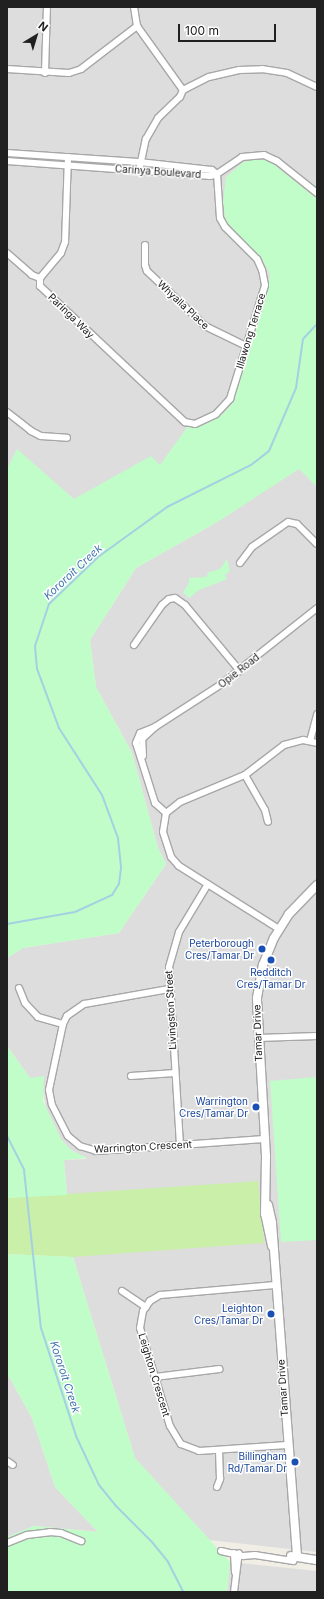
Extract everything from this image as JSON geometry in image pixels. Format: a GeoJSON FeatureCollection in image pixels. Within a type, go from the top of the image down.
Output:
{"type":"FeatureCollection","features":[{"type":"Feature","properties":{"kind":"street"},"geometry":{"type":"LineString","coordinates":[[45,73],[47,7]]}},
{"type":"Feature","properties":{"kind":"street"},"geometry":{"type":"LineString","coordinates":[[134,7],[137,26],[183,90]]}},
{"type":"Feature","properties":{"kind":"street"},"geometry":{"type":"LineString","coordinates":[[7,69],[45,73],[69,73],[81,69],[137,26]]}},
{"type":"Feature","properties":{"kind":"street"},"geometry":{"type":"LineString","coordinates":[[140,171],[140,162],[146,139],[158,118],[180,97],[183,90],[209,77],[239,70],[262,69],[287,73],[317,87]]}},
{"type":"Feature","properties":{"kind":"street","name":"Carinya Boulevard"},"geometry":{"type":"LineString","coordinates":[[7,153],[140,162],[212,170],[217,174]]}},
{"type":"Feature","properties":{"kind":"street"},"geometry":{"type":"LineString","coordinates":[[217,174],[242,157],[264,155],[277,161],[317,193]]}},
{"type":"Feature","properties":{"kind":"street"},"geometry":{"type":"LineString","coordinates":[[7,253],[32,275],[40,278],[62,252],[65,242],[68,157]]}},
{"type":"Feature","properties":{"kind":"street","name":"Carinya Boulevard"},"geometry":{"type":"LineString","coordinates":[[7,161],[210,176],[217,174]]}},
{"type":"Feature","properties":{"kind":"street","name":"Illawong Terrace"},"geometry":{"type":"LineString","coordinates":[[184,422],[195,424],[225,407],[230,399],[265,285],[262,270],[257,259],[225,227],[220,218],[220,184],[217,174]]}},
{"type":"Feature","properties":{"kind":"street","name":"Whyalla Place"},"geometry":{"type":"LineString","coordinates":[[145,245],[145,265],[148,271],[205,326],[246,346]]}},
{"type":"Feature","properties":{"kind":"street","name":"Paringa Way"},"geometry":{"type":"LineString","coordinates":[[40,278],[40,286],[184,422]]}},
{"type":"Feature","properties":{"kind":"street"},"geometry":{"type":"LineString","coordinates":[[7,412],[31,431],[42,436],[67,438]]}},
{"type":"Feature","properties":{"kind":"street"},"geometry":{"type":"LineString","coordinates":[[240,563],[252,547],[288,522],[297,524],[317,544]]}},
{"type":"Feature","properties":{"kind":"street"},"geometry":{"type":"LineString","coordinates":[[134,645],[162,605],[169,599],[176,598],[185,605],[240,671]]}},
{"type":"Feature","properties":{"kind":"street","name":"Opie Road"},"geometry":{"type":"LineString","coordinates":[[166,813],[155,803],[143,764],[140,738],[155,727],[202,699],[240,671],[317,608]]}},
{"type":"Feature","properties":{"kind":"street"},"geometry":{"type":"LineString","coordinates":[[310,741],[317,714]]}},
{"type":"Feature","properties":{"kind":"street"},"geometry":{"type":"LineString","coordinates":[[280,927],[179,866],[171,857],[163,832],[166,813],[180,802],[245,775],[284,745],[297,740],[310,741],[317,744]]}},
{"type":"Feature","properties":{"kind":"street"},"geometry":{"type":"LineString","coordinates":[[245,775],[265,810],[268,822]]}},
{"type":"Feature","properties":{"kind":"street","name":"Livingston Street"},"geometry":{"type":"LineString","coordinates":[[180,1145],[169,990],[169,967],[174,943],[208,884]]}},
{"type":"Feature","properties":{"kind":"street","name":"Tamar Drive"},"geometry":{"type":"LineString","coordinates":[[294,1558],[272,1246],[272,1223],[267,1199],[265,1139],[256,1004],[259,981],[266,956],[280,927],[299,902],[317,885]]}},
{"type":"Feature","properties":{"kind":"street"},"geometry":{"type":"LineString","coordinates":[[19,988],[25,1003],[38,1017],[63,1024],[70,1013],[84,1004],[169,990]]}},
{"type":"Feature","properties":{"kind":"street","name":"Warrington Crescent"},"geometry":{"type":"LineString","coordinates":[[63,1024],[50,1095],[71,1139],[85,1149],[96,1151],[265,1139]]}},
{"type":"Feature","properties":{"kind":"street"},"geometry":{"type":"LineString","coordinates":[[258,1040],[317,1036]]}},
{"type":"Feature","properties":{"kind":"street"},"geometry":{"type":"LineString","coordinates":[[131,1076],[175,1073]]}},
{"type":"Feature","properties":{"kind":"street"},"geometry":{"type":"LineString","coordinates":[[122,1291],[146,1307],[155,1298],[166,1293],[275,1284]]}},
{"type":"Feature","properties":{"kind":"street","name":"Leighton Crescent"},"geometry":{"type":"LineString","coordinates":[[146,1307],[141,1316],[140,1328],[170,1426],[177,1440],[192,1450],[219,1450],[287,1445]]}},
{"type":"Feature","properties":{"kind":"street"},"geometry":{"type":"LineString","coordinates":[[155,1377],[220,1369]]}},
{"type":"Feature","properties":{"kind":"street"},"geometry":{"type":"LineString","coordinates":[[217,1487],[220,1479],[219,1450]]}},
{"type":"Feature","properties":{"kind":"street"},"geometry":{"type":"LineString","coordinates":[[7,1461],[13,1465]]}},
{"type":"Feature","properties":{"kind":"street"},"geometry":{"type":"LineString","coordinates":[[7,1543],[32,1534],[50,1532],[61,1533],[81,1541]]}},
{"type":"Feature","properties":{"kind":"street"},"geometry":{"type":"LineString","coordinates":[[221,1552],[237,1553],[244,1551],[255,1555],[317,1561]]}},
{"type":"Feature","properties":{"kind":"street"},"geometry":{"type":"LineString","coordinates":[[234,1592],[237,1553]]}},
{"type":"Feature","properties":{"kind":"shaded area"},"geometry":{"type":"Polygon","coordinates":[[[7,7],[317,7],[317,324],[98,557],[7,880],[7,7]]]}},
{"type":"Feature","properties":{"kind":"shaded area"},"geometry":{"type":"Polygon","coordinates":[[[299,468],[317,487],[317,1552],[209,1540],[135,1458],[73,1257],[64,1160],[87,1159],[71,1150],[61,1139],[46,1108],[42,1085],[30,1078],[7,1046],[7,958],[23,948],[119,933],[166,864],[158,848],[132,753],[96,687],[90,640],[136,568],[219,521],[299,468]]]}},
{"type":"Feature","properties":{"kind":"shaded area"},"geometry":{"type":"Polygon","coordinates":[[[7,1373],[32,1418],[55,1487],[98,1532],[34,1526],[7,1537],[7,1373]]]}},
{"type":"Feature","properties":{"kind":"shaded area"},"geometry":{"type":"Polygon","coordinates":[[[230,1562],[317,1571],[317,1592],[227,1592],[230,1562]]]}},
{"type":"Feature","properties":{"kind":"green space"},"geometry":{"type":"Polygon","coordinates":[[[251,159],[268,160],[317,199],[317,487],[299,469],[219,521],[136,568],[90,640],[96,687],[132,753],[158,848],[166,864],[119,933],[23,948],[7,958],[7,469],[17,449],[74,499],[151,456],[160,465],[188,426],[193,428],[205,423],[224,413],[232,403],[266,298],[270,274],[262,259],[226,221],[223,203],[226,177],[242,163],[251,159]]]}},
{"type":"Feature","properties":{"kind":"green space"},"geometry":{"type":"Polygon","coordinates":[[[227,559],[230,571],[225,575],[227,579],[199,590],[189,598],[183,592],[189,583],[189,578],[206,577],[209,572],[220,569],[227,559]]]}},
{"type":"Feature","properties":{"kind":"green space"},"geometry":{"type":"Polygon","coordinates":[[[7,1046],[30,1078],[44,1076],[43,1101],[61,1139],[71,1150],[87,1158],[64,1160],[67,1195],[7,1198],[7,1046]]]}},
{"type":"Feature","properties":{"kind":"green space"},"geometry":{"type":"Polygon","coordinates":[[[317,1077],[317,1240],[281,1242],[270,1081],[317,1077]]]}},
{"type":"Feature","properties":{"kind":"green space"},"geometry":{"type":"Polygon","coordinates":[[[258,1181],[264,1243],[73,1257],[7,1254],[7,1198],[258,1181]]]}},
{"type":"Feature","properties":{"kind":"green space"},"geometry":{"type":"Polygon","coordinates":[[[7,1254],[73,1257],[135,1458],[230,1562],[227,1592],[7,1592],[7,1537],[34,1526],[98,1532],[55,1487],[32,1418],[7,1373],[7,1254]]]}},
{"type":"Feature","properties":{"kind":"waterway","name":"Kororoit Creek"},"geometry":{"type":"LineString","coordinates":[[7,924],[75,912],[112,895],[119,884],[121,867],[118,838],[102,795],[59,728],[37,669],[35,646],[49,604],[98,557],[167,507],[251,465],[269,451],[296,388],[303,339],[317,324]]}},
{"type":"Feature","properties":{"kind":"waterway","name":"Kororoit Creek"},"geometry":{"type":"LineString","coordinates":[[7,1136],[24,1170],[41,1328],[76,1436],[99,1485],[115,1505],[152,1542],[168,1562],[183,1592]]}},
{"type":"Feature","properties":{"kind":"place","name":"Peterborough Cres/Tamar Dr"},"geometry":{"type":"Point","coordinates":[262,949]}},
{"type":"Feature","properties":{"kind":"place","name":"Redditch Cres/Tamar Dr"},"geometry":{"type":"Point","coordinates":[271,960]}},
{"type":"Feature","properties":{"kind":"place","name":"Warrington Cres/Tamar Dr"},"geometry":{"type":"Point","coordinates":[256,1107]}},
{"type":"Feature","properties":{"kind":"place","name":"Leighton Cres/Tamar Dr"},"geometry":{"type":"Point","coordinates":[271,1314]}},
{"type":"Feature","properties":{"kind":"place","name":"Billingham Rd/Tamar Dr"},"geometry":{"type":"Point","coordinates":[295,1462]}}]}
